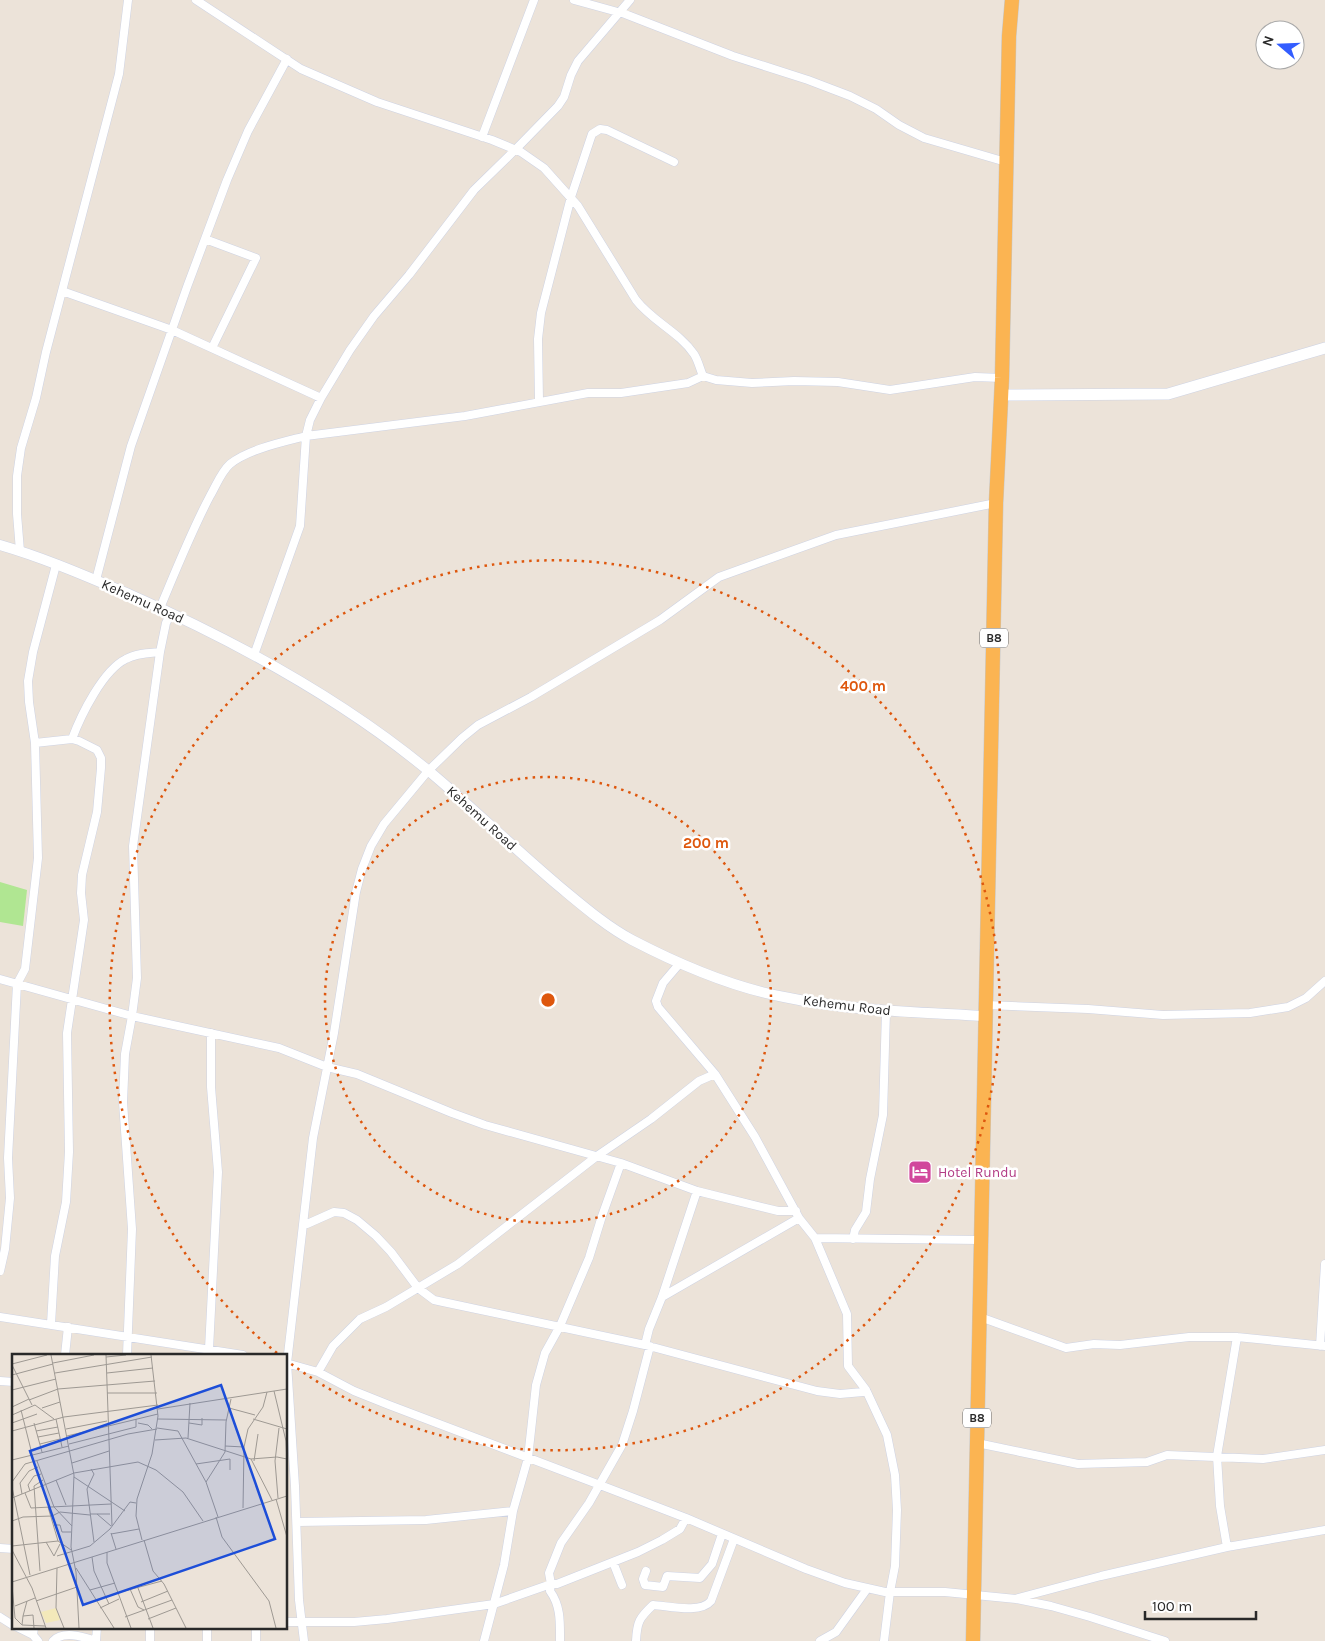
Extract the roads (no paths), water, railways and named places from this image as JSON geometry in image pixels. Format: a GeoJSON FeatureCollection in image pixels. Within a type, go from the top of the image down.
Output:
{"type":"FeatureCollection","features":[{"type":"Feature","properties":{"kind":"highway","name":"B8"},"geometry":{"type":"LineString","coordinates":[[973,1641],[996,503],[1002,378],[1006,162],[1012,0]]}},
{"type":"Feature","properties":{"kind":"main road"},"geometry":{"type":"LineString","coordinates":[[1001,395],[1168,394],[1325,348]]}},
{"type":"Feature","properties":{"kind":"street"},"geometry":{"type":"LineString","coordinates":[[20,551],[17,514],[17,476],[21,448],[36,398],[119,74],[128,0]]}},
{"type":"Feature","properties":{"kind":"street"},"geometry":{"type":"LineString","coordinates":[[482,137],[534,0]]}},
{"type":"Feature","properties":{"kind":"street"},"geometry":{"type":"LineString","coordinates":[[574,0],[620,13],[733,56],[808,80],[850,96],[876,109],[924,138],[1006,162]]}},
{"type":"Feature","properties":{"kind":"street"},"geometry":{"type":"LineString","coordinates":[[254,655],[300,526],[306,436],[310,420],[321,398],[360,335],[409,275],[456,212],[474,190],[558,106],[564,97],[578,61],[630,0]]}},
{"type":"Feature","properties":{"kind":"street"},"geometry":{"type":"LineString","coordinates":[[199,1],[301,69],[356,94],[516,149],[544,168],[571,197],[590,224],[643,311],[674,334],[694,354],[703,376]]}},
{"type":"Feature","properties":{"kind":"street"},"geometry":{"type":"LineString","coordinates":[[96,580],[131,446],[205,239],[227,180],[245,140],[287,59]]}},
{"type":"Feature","properties":{"kind":"street"},"geometry":{"type":"LineString","coordinates":[[538,401],[539,323],[555,253],[591,136],[596,130],[608,130],[674,162]]}},
{"type":"Feature","properties":{"kind":"street"},"geometry":{"type":"LineString","coordinates":[[205,239],[256,258],[212,348]]}},
{"type":"Feature","properties":{"kind":"street"},"geometry":{"type":"LineString","coordinates":[[62,291],[172,330],[321,398]]}},
{"type":"Feature","properties":{"kind":"street"},"geometry":{"type":"LineString","coordinates":[[160,608],[202,512],[226,468],[243,456],[272,445],[306,436],[465,416],[588,393],[621,393],[678,384],[703,376],[716,380],[752,383],[794,381],[838,382],[871,389],[890,390],[975,377],[1002,378]]}},
{"type":"Feature","properties":{"kind":"street"},"geometry":{"type":"LineString","coordinates":[[288,1354],[313,1138],[327,1067],[356,892],[371,846],[384,824],[428,771],[478,725],[531,698],[660,620],[719,577],[836,535],[996,503]]}},
{"type":"Feature","properties":{"kind":"street","name":"Kehemu Road"},"geometry":{"type":"LineString","coordinates":[[0,545],[56,564],[172,613],[254,655],[300,682],[352,716],[428,771],[584,908],[629,938],[680,963],[747,988],[782,997],[829,1005],[886,1010],[985,1011]]}},
{"type":"Feature","properties":{"kind":"street"},"geometry":{"type":"LineString","coordinates":[[0,1272],[5,1249],[10,1198],[8,1158],[18,984],[25,970],[38,858],[35,742],[28,681],[33,652],[56,564]]}},
{"type":"Feature","properties":{"kind":"street"},"geometry":{"type":"LineString","coordinates":[[127,1354],[132,1229],[123,1102],[125,1054],[137,978],[132,846],[160,652],[166,623],[172,613]]}},
{"type":"Feature","properties":{"kind":"street"},"geometry":{"type":"LineString","coordinates":[[72,739],[80,718],[114,667],[127,658],[160,652]]}},
{"type":"Feature","properties":{"kind":"street"},"geometry":{"type":"LineString","coordinates":[[35,742],[72,739],[97,750],[101,758],[97,812],[82,875],[81,892],[84,920],[72,986],[73,999],[67,1032],[70,1145],[66,1202],[55,1256],[51,1324]]}},
{"type":"Feature","properties":{"kind":"street"},"geometry":{"type":"LineString","coordinates":[[680,963],[663,983],[656,1001],[662,1013],[714,1074],[755,1137],[797,1214],[815,1238],[847,1314],[848,1366],[866,1390],[887,1435],[895,1475],[897,1538],[895,1566],[884,1641]]}},
{"type":"Feature","properties":{"kind":"street"},"geometry":{"type":"LineString","coordinates":[[0,979],[132,1016],[279,1048],[327,1067],[357,1074],[452,1114],[485,1125],[621,1163],[697,1191],[797,1214]]}},
{"type":"Feature","properties":{"kind":"street"},"geometry":{"type":"LineString","coordinates":[[985,1011],[1088,1009],[1163,1015],[1250,1013],[1288,1007],[1306,998],[1325,981]]}},
{"type":"Feature","properties":{"kind":"street"},"geometry":{"type":"LineString","coordinates":[[853,1239],[855,1230],[866,1212],[870,1179],[883,1115],[886,1010]]}},
{"type":"Feature","properties":{"kind":"street"},"geometry":{"type":"LineString","coordinates":[[208,1349],[218,1172],[211,1087],[211,1033]]}},
{"type":"Feature","properties":{"kind":"street"},"geometry":{"type":"LineString","coordinates":[[318,1372],[333,1346],[350,1327],[458,1264],[597,1156],[651,1119],[699,1081],[714,1074]]}},
{"type":"Feature","properties":{"kind":"street"},"geometry":{"type":"LineString","coordinates":[[484,1641],[504,1565],[513,1512],[528,1458],[536,1385],[545,1353],[560,1326],[589,1258],[621,1163]]}},
{"type":"Feature","properties":{"kind":"street"},"geometry":{"type":"LineString","coordinates":[[560,1641],[560,1617],[557,1603],[550,1591],[549,1573],[561,1542],[589,1503],[622,1445],[633,1411],[648,1346],[649,1329],[662,1297],[697,1191]]}},
{"type":"Feature","properties":{"kind":"street"},"geometry":{"type":"LineString","coordinates":[[303,1224],[334,1212],[350,1216],[376,1236],[391,1252],[418,1288],[434,1300],[648,1346],[817,1391],[840,1394],[863,1392],[866,1390]]}},
{"type":"Feature","properties":{"kind":"street"},"geometry":{"type":"LineString","coordinates":[[662,1297],[797,1214]]}},
{"type":"Feature","properties":{"kind":"street"},"geometry":{"type":"LineString","coordinates":[[815,1238],[980,1240]]}},
{"type":"Feature","properties":{"kind":"street"},"geometry":{"type":"LineString","coordinates":[[980,1316],[1066,1348],[1094,1344],[1129,1344],[1189,1337],[1237,1337],[1322,1346],[1325,1264]]}},
{"type":"Feature","properties":{"kind":"street"},"geometry":{"type":"LineString","coordinates":[[0,1317],[237,1354]]}},
{"type":"Feature","properties":{"kind":"street"},"geometry":{"type":"LineString","coordinates":[[65,1354],[68,1327]]}},
{"type":"Feature","properties":{"kind":"street"},"geometry":{"type":"LineString","coordinates":[[1227,1547],[1220,1506],[1217,1456],[1237,1337]]}},
{"type":"Feature","properties":{"kind":"street"},"geometry":{"type":"LineString","coordinates":[[288,1363],[318,1372],[354,1391],[389,1405],[686,1518],[806,1569],[867,1589],[890,1592],[945,1592],[1016,1599],[1051,1606],[1165,1641]]}},
{"type":"Feature","properties":{"kind":"street"},"geometry":{"type":"LineString","coordinates":[[288,1379],[297,1522],[299,1600],[304,1641]]}},
{"type":"Feature","properties":{"kind":"street"},"geometry":{"type":"LineString","coordinates":[[977,1443],[1086,1465],[1147,1462],[1167,1455],[1263,1458],[1325,1450]]}},
{"type":"Feature","properties":{"kind":"street"},"geometry":{"type":"LineString","coordinates":[[297,1522],[426,1520],[513,1512]]}},
{"type":"Feature","properties":{"kind":"street"},"geometry":{"type":"LineString","coordinates":[[288,1622],[354,1622],[494,1604],[551,1584],[557,1584],[613,1562],[662,1540],[680,1529],[686,1518]]}},
{"type":"Feature","properties":{"kind":"street"},"geometry":{"type":"LineString","coordinates":[[1016,1599],[1102,1576],[1227,1547],[1325,1530]]}},
{"type":"Feature","properties":{"kind":"street"},"geometry":{"type":"LineString","coordinates":[[646,1570],[643,1578],[645,1585],[663,1587],[667,1576],[700,1578],[712,1564],[722,1534]]}},
{"type":"Feature","properties":{"kind":"street"},"geometry":{"type":"LineString","coordinates":[[636,1641],[639,1620],[653,1605],[697,1609],[707,1606],[711,1602],[734,1539]]}},
{"type":"Feature","properties":{"kind":"street"},"geometry":{"type":"LineString","coordinates":[[613,1562],[622,1585]]}},
{"type":"Feature","properties":{"kind":"street"},"geometry":{"type":"LineString","coordinates":[[820,1641],[836,1632],[867,1589]]}},
{"type":"Feature","properties":{"kind":"street"},"geometry":{"type":"LineString","coordinates":[[0,1617],[12,1624]]}},
{"type":"Feature","properties":{"kind":"street"},"geometry":{"type":"LineString","coordinates":[[20,1628],[35,1634]]}},
{"type":"Feature","properties":{"kind":"street"},"geometry":{"type":"LineString","coordinates":[[53,1641],[57,1638],[72,1635],[96,1641],[97,1628]]}},
{"type":"Feature","properties":{"kind":"street"},"geometry":{"type":"LineString","coordinates":[[150,1628],[150,1641]]}},
{"type":"Feature","properties":{"kind":"street"},"geometry":{"type":"LineString","coordinates":[[207,1628],[207,1641]]}},
{"type":"Feature","properties":{"kind":"street"},"geometry":{"type":"LineString","coordinates":[[256,1628],[256,1641]]}},
{"type":"Feature","properties":{"kind":"place","name":"Hotel Rundu"},"geometry":{"type":"Point","coordinates":[920,1172]}}]}
